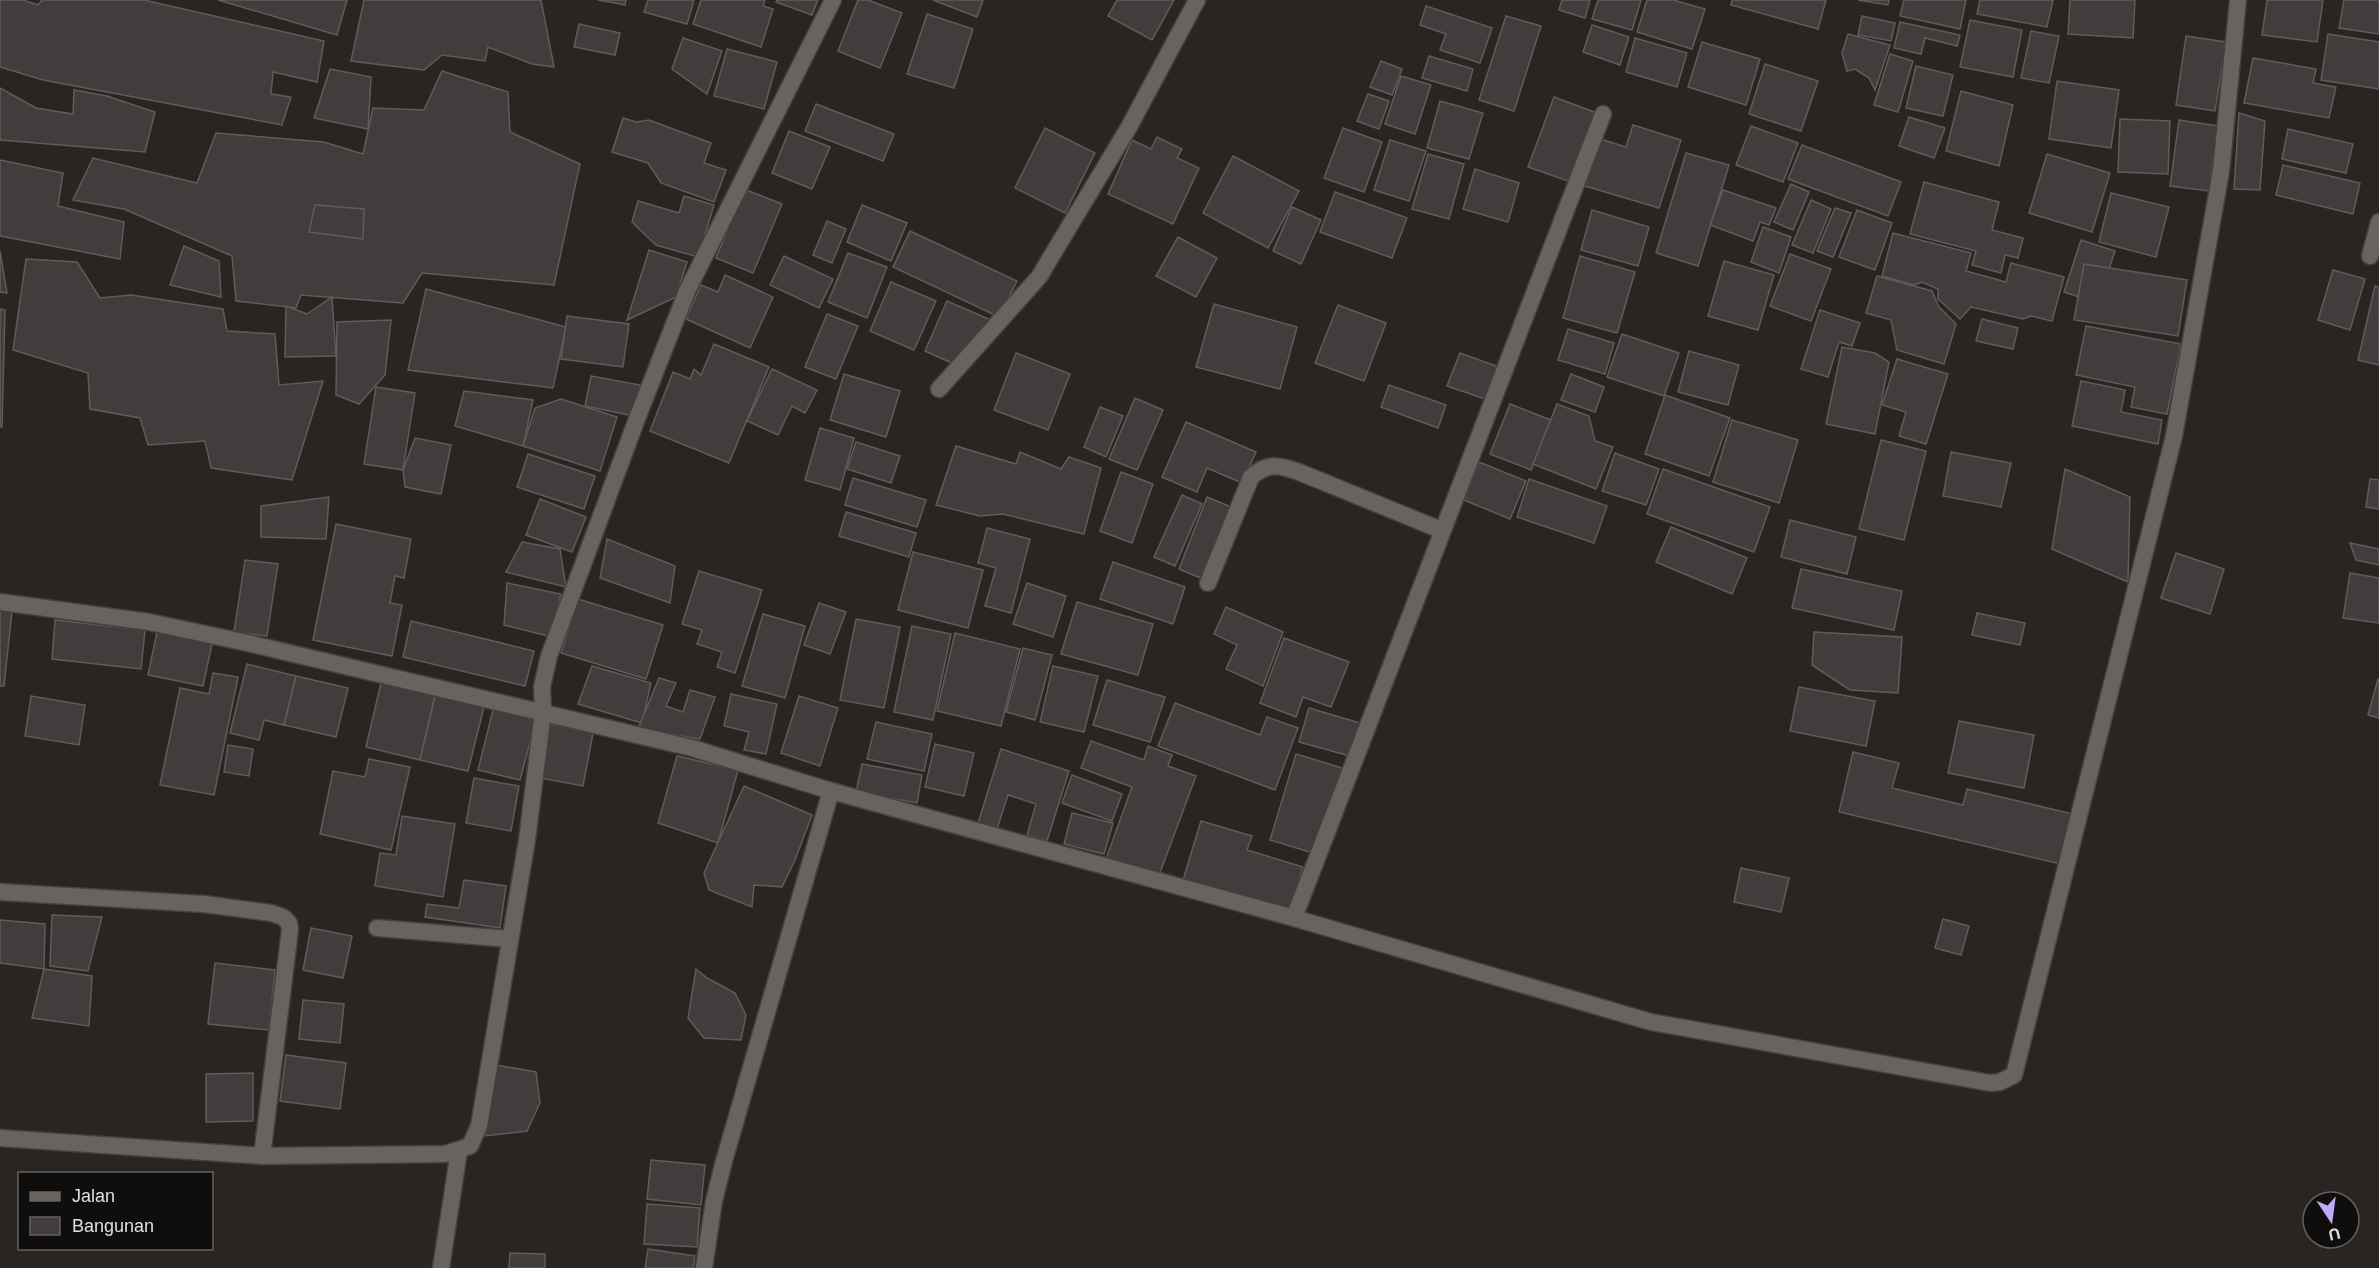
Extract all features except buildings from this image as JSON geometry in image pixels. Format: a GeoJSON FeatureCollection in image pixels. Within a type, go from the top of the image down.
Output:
{"type":"FeatureCollection","features":[{"type":"Feature","properties":{"kind":"street"},"geometry":{"type":"LineString","coordinates":[[0,1138],[262,1156],[445,1154],[470,1146],[480,1126],[527,840],[543,712],[542,687],[549,656],[687,291],[833,0]]}},
{"type":"Feature","properties":{"kind":"street"},"geometry":{"type":"LineString","coordinates":[[939,390],[1039,277],[1129,127],[1197,0]]}},
{"type":"Feature","properties":{"kind":"street"},"geometry":{"type":"LineString","coordinates":[[0,602],[149,622],[692,748],[831,791],[1294,918],[1651,1022],[1990,1083],[2000,1082],[2014,1075],[2174,436],[2221,171],[2238,0]]}},
{"type":"Feature","properties":{"kind":"street"},"geometry":{"type":"LineString","coordinates":[[1294,918],[1441,530],[1487,418],[1603,114]]}},
{"type":"Feature","properties":{"kind":"street"},"geometry":{"type":"LineString","coordinates":[[2370,256],[2379,222]]}},
{"type":"Feature","properties":{"kind":"street"},"geometry":{"type":"LineString","coordinates":[[1208,583],[1251,477],[1261,468],[1276,464],[1441,530]]}},
{"type":"Feature","properties":{"kind":"street"},"geometry":{"type":"LineString","coordinates":[[704,1268],[714,1201],[724,1161],[831,791]]}},
{"type":"Feature","properties":{"kind":"street"},"geometry":{"type":"LineString","coordinates":[[0,892],[204,904],[271,913],[283,917],[289,923],[262,1156]]}},
{"type":"Feature","properties":{"kind":"street"},"geometry":{"type":"LineString","coordinates":[[377,928],[510,939]]}},
{"type":"Feature","properties":{"kind":"street"},"geometry":{"type":"LineString","coordinates":[[441,1268],[459,1151]]}}]}
